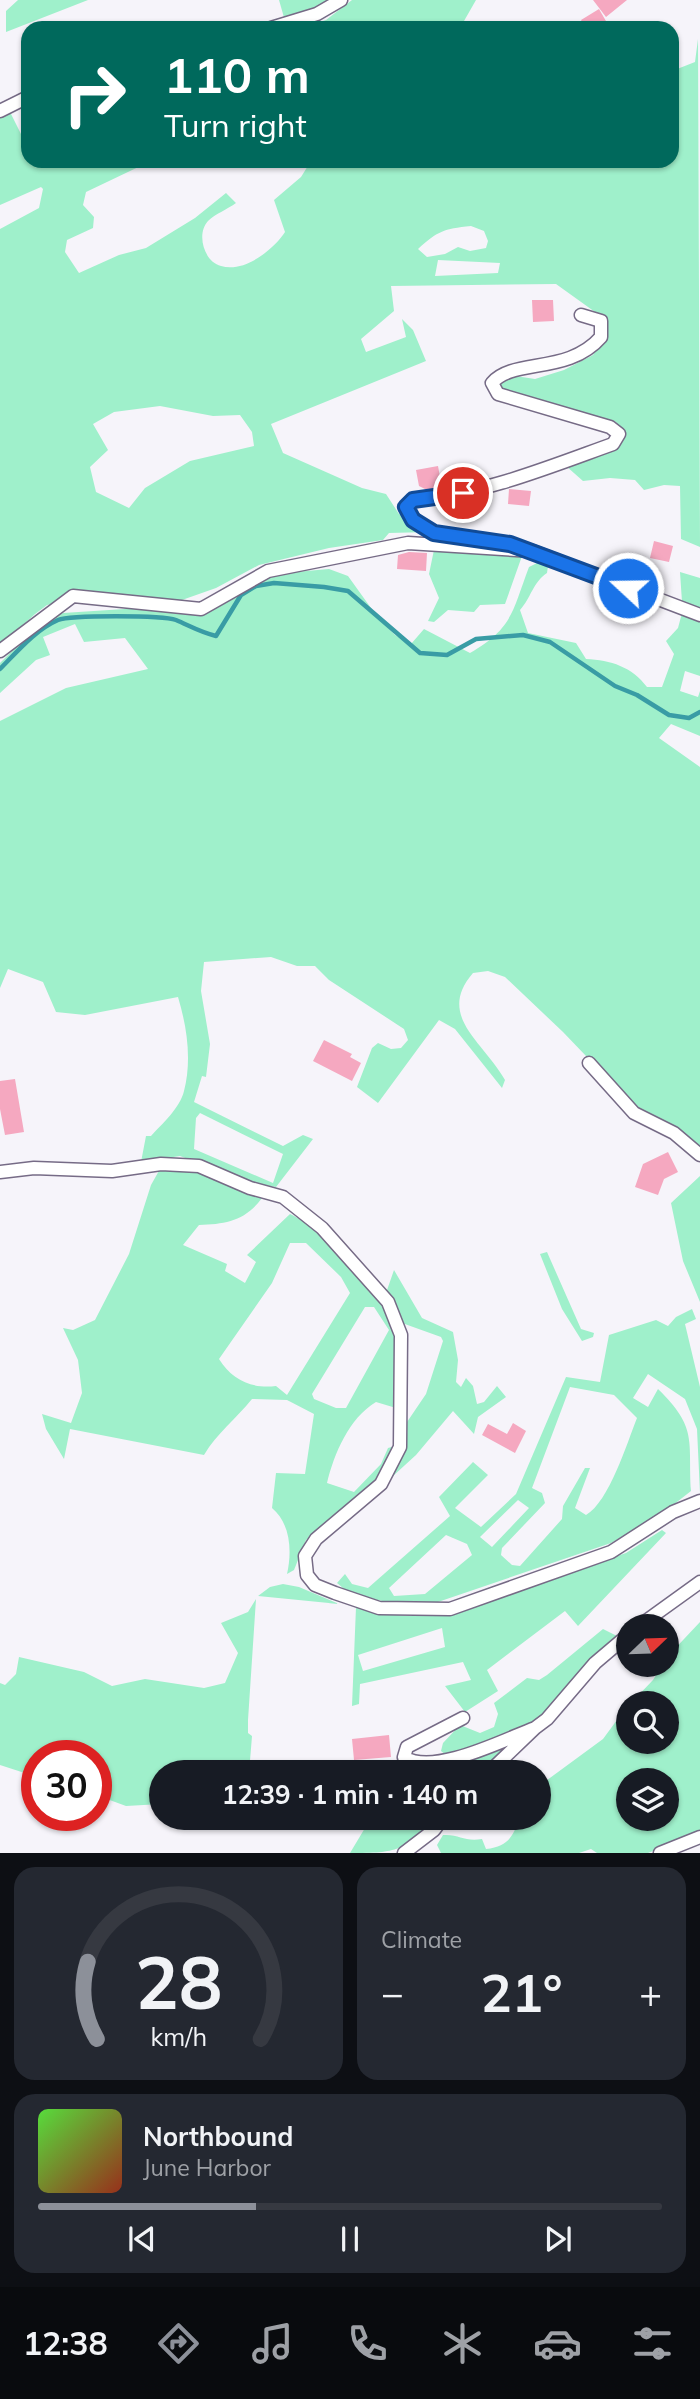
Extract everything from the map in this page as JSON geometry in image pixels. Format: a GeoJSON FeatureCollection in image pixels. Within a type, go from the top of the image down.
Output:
{"type":"FeatureCollection","features":[{"type":"Feature","properties":{"kind":"street"},"geometry":{"type":"LineString","coordinates":[[296,21],[317,15],[341,0]]}},
{"type":"Feature","properties":{"kind":"street"},"geometry":{"type":"LineString","coordinates":[[0,111],[21,100]]}},
{"type":"Feature","properties":{"kind":"street"},"geometry":{"type":"LineString","coordinates":[[581,315],[601,321],[601,337],[591,348],[564,361],[499,375],[492,383],[498,394],[610,426],[619,434],[613,444],[497,484],[438,498],[413,500],[406,507],[413,520],[434,533],[510,544],[700,615]]}},
{"type":"Feature","properties":{"kind":"street"},"geometry":{"type":"LineString","coordinates":[[0,651],[73,596],[201,609],[268,571],[408,543],[532,551]]}},
{"type":"Feature","properties":{"kind":"street"},"geometry":{"type":"LineString","coordinates":[[589,1063],[634,1113],[674,1133],[700,1155]]}},
{"type":"Feature","properties":{"kind":"street"},"geometry":{"type":"LineString","coordinates":[[0,1172],[34,1168],[111,1171],[161,1164],[199,1166],[250,1188],[283,1197],[322,1228],[388,1302],[401,1335],[400,1447],[381,1484],[316,1539],[305,1556],[307,1575],[315,1585],[379,1608],[450,1609],[611,1552],[673,1512],[700,1502]]}},
{"type":"Feature","properties":{"kind":"street"},"geometry":{"type":"LineString","coordinates":[[656,1614],[700,1582]]}},
{"type":"Feature","properties":{"kind":"street"},"geometry":{"type":"LineString","coordinates":[[502,1760],[547,1719],[595,1663],[616,1645]]}},
{"type":"Feature","properties":{"kind":"street"},"geometry":{"type":"LineString","coordinates":[[463,1718],[407,1747],[404,1757],[413,1762],[440,1763],[535,1728]]}},
{"type":"Feature","properties":{"kind":"street"},"geometry":{"type":"LineString","coordinates":[[404,1853],[434,1830]]}},
{"type":"Feature","properties":{"kind":"street"},"geometry":{"type":"LineString","coordinates":[[660,1853],[700,1837]]}},
{"type":"Feature","properties":{"kind":"green space"},"geometry":{"type":"Polygon","coordinates":[[[18,0],[88,0],[34,21],[21,21],[21,26],[6,32],[6,11],[18,0]]]}},
{"type":"Feature","properties":{"kind":"green space"},"geometry":{"type":"Polygon","coordinates":[[[279,0],[334,0],[285,21],[279,0]]]}},
{"type":"Feature","properties":{"kind":"green space"},"geometry":{"type":"Polygon","coordinates":[[[352,0],[476,0],[464,21],[323,21],[352,0]]]}},
{"type":"Feature","properties":{"kind":"green space"},"geometry":{"type":"Polygon","coordinates":[[[698,39],[700,547],[681,539],[680,486],[664,485],[644,490],[635,480],[610,478],[583,481],[566,466],[623,435],[616,422],[501,389],[499,382],[509,375],[535,379],[564,370],[593,355],[602,340],[602,317],[556,284],[391,286],[394,311],[361,339],[366,352],[406,337],[402,319],[413,330],[426,361],[271,424],[283,453],[362,488],[386,494],[399,514],[428,532],[389,533],[383,540],[329,548],[259,565],[216,588],[182,600],[63,602],[47,605],[0,646],[0,229],[39,208],[43,189],[41,187],[0,205],[0,116],[9,110],[21,134],[21,168],[136,168],[86,192],[83,205],[94,217],[93,228],[67,240],[65,252],[79,273],[119,255],[146,248],[195,218],[226,193],[236,203],[208,221],[202,240],[210,259],[221,266],[230,267],[240,266],[258,258],[280,239],[285,232],[274,200],[301,177],[307,168],[679,168],[679,68],[695,62],[698,39]],[[471,226],[454,228],[431,238],[418,249],[427,257],[445,254],[458,247],[470,251],[486,248],[488,241],[484,231],[471,226]],[[438,260],[435,276],[498,273],[500,263],[438,260]],[[160,406],[114,412],[93,424],[108,450],[90,467],[96,492],[129,508],[145,488],[190,461],[254,446],[252,432],[240,415],[213,416],[160,406]]]}},
{"type":"Feature","properties":{"kind":"green space"},"geometry":{"type":"Polygon","coordinates":[[[435,545],[522,556],[505,604],[480,605],[474,612],[448,610],[434,622],[428,621],[439,598],[429,574],[435,545]]]}},
{"type":"Feature","properties":{"kind":"green space"},"geometry":{"type":"Polygon","coordinates":[[[539,562],[548,566],[547,573],[538,581],[520,610],[528,633],[576,643],[586,659],[620,666],[635,674],[647,687],[662,687],[674,654],[666,641],[678,628],[682,613],[700,619],[700,676],[685,671],[680,691],[698,697],[700,691],[700,736],[671,724],[659,738],[700,767],[700,1156],[656,1129],[563,1032],[505,977],[488,971],[473,973],[463,988],[459,1002],[467,1028],[505,1080],[502,1088],[455,1029],[439,1020],[378,1103],[357,1087],[372,1048],[378,1043],[391,1049],[401,1048],[408,1040],[404,1029],[329,980],[315,966],[297,966],[271,957],[204,962],[201,991],[210,1044],[206,1077],[202,1076],[194,1102],[283,1146],[303,1135],[313,1139],[276,1187],[252,1183],[180,1156],[141,1162],[146,1136],[151,1136],[170,1115],[179,1104],[184,1091],[188,1067],[187,1044],[178,997],[85,1015],[56,1012],[43,982],[8,969],[0,988],[0,721],[66,688],[148,669],[125,638],[84,642],[75,624],[43,637],[50,655],[36,660],[0,693],[0,663],[36,628],[63,613],[202,604],[273,574],[329,569],[348,576],[376,615],[395,635],[411,644],[424,629],[470,653],[503,627],[514,607],[529,567],[539,562]],[[200,1113],[196,1118],[194,1149],[273,1183],[283,1154],[200,1113]]]}},
{"type":"Feature","properties":{"kind":"green space"},"geometry":{"type":"Polygon","coordinates":[[[680,572],[700,578],[700,608],[682,602],[680,572]]]}},
{"type":"Feature","properties":{"kind":"green space"},"geometry":{"type":"Polygon","coordinates":[[[160,1169],[193,1171],[262,1198],[249,1212],[234,1220],[199,1225],[183,1245],[227,1264],[225,1271],[245,1283],[256,1262],[247,1255],[290,1214],[321,1234],[354,1267],[382,1304],[391,1322],[397,1346],[396,1408],[376,1402],[358,1417],[338,1449],[327,1483],[354,1492],[381,1464],[388,1448],[395,1446],[384,1472],[364,1493],[306,1540],[294,1570],[287,1574],[289,1557],[286,1530],[272,1508],[276,1473],[305,1474],[314,1414],[287,1400],[252,1399],[204,1455],[70,1429],[64,1459],[46,1429],[42,1414],[71,1423],[82,1393],[78,1360],[63,1328],[73,1330],[95,1320],[129,1254],[151,1185],[160,1169]],[[290,1243],[272,1283],[219,1359],[243,1382],[276,1386],[287,1395],[350,1293],[341,1277],[306,1243],[290,1243]],[[365,1307],[312,1394],[314,1399],[336,1408],[346,1408],[389,1330],[374,1307],[365,1307]]]}},
{"type":"Feature","properties":{"kind":"green space"},"geometry":{"type":"Polygon","coordinates":[[[700,1176],[700,1302],[683,1261],[671,1203],[700,1176]]]}},
{"type":"Feature","properties":{"kind":"green space"},"geometry":{"type":"Polygon","coordinates":[[[547,1252],[581,1329],[594,1333],[593,1337],[582,1341],[562,1309],[540,1254],[547,1252]]]}},
{"type":"Feature","properties":{"kind":"green space"},"geometry":{"type":"Polygon","coordinates":[[[394,1270],[422,1318],[453,1332],[458,1360],[456,1382],[461,1387],[466,1378],[473,1386],[477,1404],[484,1402],[497,1386],[506,1397],[478,1417],[474,1434],[453,1411],[416,1455],[393,1476],[404,1447],[405,1425],[426,1394],[443,1341],[441,1337],[402,1323],[386,1293],[394,1270]]]}},
{"type":"Feature","properties":{"kind":"green space"},"geometry":{"type":"Polygon","coordinates":[[[692,1309],[696,1319],[685,1324],[700,1387],[700,1493],[697,1429],[685,1399],[648,1374],[633,1398],[648,1407],[658,1389],[680,1414],[690,1447],[691,1491],[659,1516],[611,1543],[435,1603],[393,1603],[367,1598],[349,1593],[337,1583],[345,1574],[352,1584],[368,1588],[450,1516],[439,1497],[473,1462],[488,1475],[455,1508],[481,1527],[516,1494],[566,1377],[600,1382],[609,1335],[656,1320],[668,1326],[676,1317],[692,1309]],[[570,1387],[532,1488],[542,1493],[545,1503],[502,1548],[501,1555],[512,1565],[520,1566],[562,1519],[563,1506],[585,1468],[590,1468],[575,1508],[586,1515],[594,1508],[610,1485],[637,1418],[614,1395],[570,1387]],[[518,1500],[480,1537],[492,1547],[529,1508],[518,1500]],[[446,1535],[389,1588],[394,1596],[425,1594],[472,1555],[467,1544],[446,1535]]]}},
{"type":"Feature","properties":{"kind":"green space"},"geometry":{"type":"Polygon","coordinates":[[[662,1530],[666,1533],[578,1626],[565,1611],[487,1670],[498,1691],[465,1712],[445,1686],[471,1680],[463,1662],[360,1684],[359,1704],[352,1706],[356,1607],[407,1616],[446,1614],[626,1553],[662,1530]],[[442,1628],[358,1655],[363,1671],[445,1647],[442,1628]]]}},
{"type":"Feature","properties":{"kind":"green space"},"geometry":{"type":"Polygon","coordinates":[[[283,1584],[299,1587],[339,1604],[258,1596],[270,1587],[283,1584]]]}},
{"type":"Feature","properties":{"kind":"green space"},"geometry":{"type":"Polygon","coordinates":[[[256,1599],[248,1720],[248,1733],[252,1736],[250,1760],[149,1760],[149,1805],[126,1806],[112,1801],[112,1740],[21,1740],[21,1772],[0,1765],[0,1683],[5,1685],[16,1674],[19,1657],[84,1672],[112,1686],[145,1679],[204,1688],[225,1683],[238,1653],[221,1623],[248,1612],[256,1599]]]}},
{"type":"Feature","properties":{"kind":"green space"},"geometry":{"type":"Polygon","coordinates":[[[700,1622],[700,1832],[648,1853],[597,1853],[591,1849],[579,1853],[441,1853],[437,1845],[443,1835],[471,1840],[482,1839],[486,1849],[504,1843],[514,1830],[551,1830],[551,1777],[603,1739],[616,1721],[616,1754],[679,1754],[679,1691],[642,1691],[655,1677],[679,1677],[679,1644],[700,1622]]]}},
{"type":"Feature","properties":{"kind":"green space"},"geometry":{"type":"Polygon","coordinates":[[[603,1629],[616,1636],[616,1640],[539,1720],[447,1756],[441,1751],[443,1743],[460,1725],[480,1733],[494,1727],[498,1714],[494,1703],[527,1678],[539,1680],[603,1629]]]}},
{"type":"Feature","properties":{"kind":"green space"},"geometry":{"type":"Polygon","coordinates":[[[517,1741],[496,1760],[462,1760],[517,1741]]]}},
{"type":"Feature","properties":{"kind":"green space"},"geometry":{"type":"Polygon","coordinates":[[[364,1830],[424,1830],[407,1844],[390,1851],[350,1853],[364,1830]]]}},
{"type":"Feature","properties":{"kind":"building"},"geometry":{"type":"Polygon","coordinates":[[[593,0],[627,0],[606,17],[593,0]]]}},
{"type":"Feature","properties":{"kind":"building"},"geometry":{"type":"Polygon","coordinates":[[[599,9],[606,21],[582,21],[599,9]]]}},
{"type":"Feature","properties":{"kind":"building"},"geometry":{"type":"Polygon","coordinates":[[[532,300],[553,300],[554,321],[533,322],[532,300]]]}},
{"type":"Feature","properties":{"kind":"building"},"geometry":{"type":"Polygon","coordinates":[[[438,466],[442,488],[427,490],[419,486],[416,470],[438,466]]]}},
{"type":"Feature","properties":{"kind":"building"},"geometry":{"type":"Polygon","coordinates":[[[509,489],[531,491],[529,506],[508,504],[509,489]]]}},
{"type":"Feature","properties":{"kind":"building"},"geometry":{"type":"Polygon","coordinates":[[[654,541],[673,546],[669,562],[650,558],[654,541]]]}},
{"type":"Feature","properties":{"kind":"building"},"geometry":{"type":"Polygon","coordinates":[[[409,552],[427,553],[426,571],[397,569],[398,555],[409,552]]]}},
{"type":"Feature","properties":{"kind":"building"},"geometry":{"type":"Polygon","coordinates":[[[324,1040],[352,1054],[350,1057],[361,1063],[352,1081],[313,1061],[324,1040]]]}},
{"type":"Feature","properties":{"kind":"building"},"geometry":{"type":"Polygon","coordinates":[[[15,1079],[24,1132],[5,1135],[0,1109],[0,1081],[15,1079]]]}},
{"type":"Feature","properties":{"kind":"building"},"geometry":{"type":"Polygon","coordinates":[[[668,1152],[678,1172],[664,1179],[658,1195],[635,1187],[643,1164],[668,1152]]]}},
{"type":"Feature","properties":{"kind":"building"},"geometry":{"type":"Polygon","coordinates":[[[513,1423],[526,1431],[515,1453],[482,1435],[488,1424],[507,1434],[513,1423]]]}},
{"type":"Feature","properties":{"kind":"building"},"geometry":{"type":"Polygon","coordinates":[[[389,1735],[391,1757],[354,1760],[352,1739],[389,1735]]]}},
{"type":"Feature","properties":{"kind":"waterway"},"geometry":{"type":"LineString","coordinates":[[0,669],[42,629],[66,618],[167,618],[216,636],[241,595],[256,586],[274,583],[348,591],[420,653],[447,655],[476,639],[523,635],[550,642],[615,686],[637,695],[669,715],[689,718],[700,712]]}},
{"type":"Feature","properties":{"kind":"route"},"geometry":{"type":"LineString","coordinates":[[463,493],[413,500],[406,507],[413,520],[434,533],[510,544],[628,588]]}}]}
